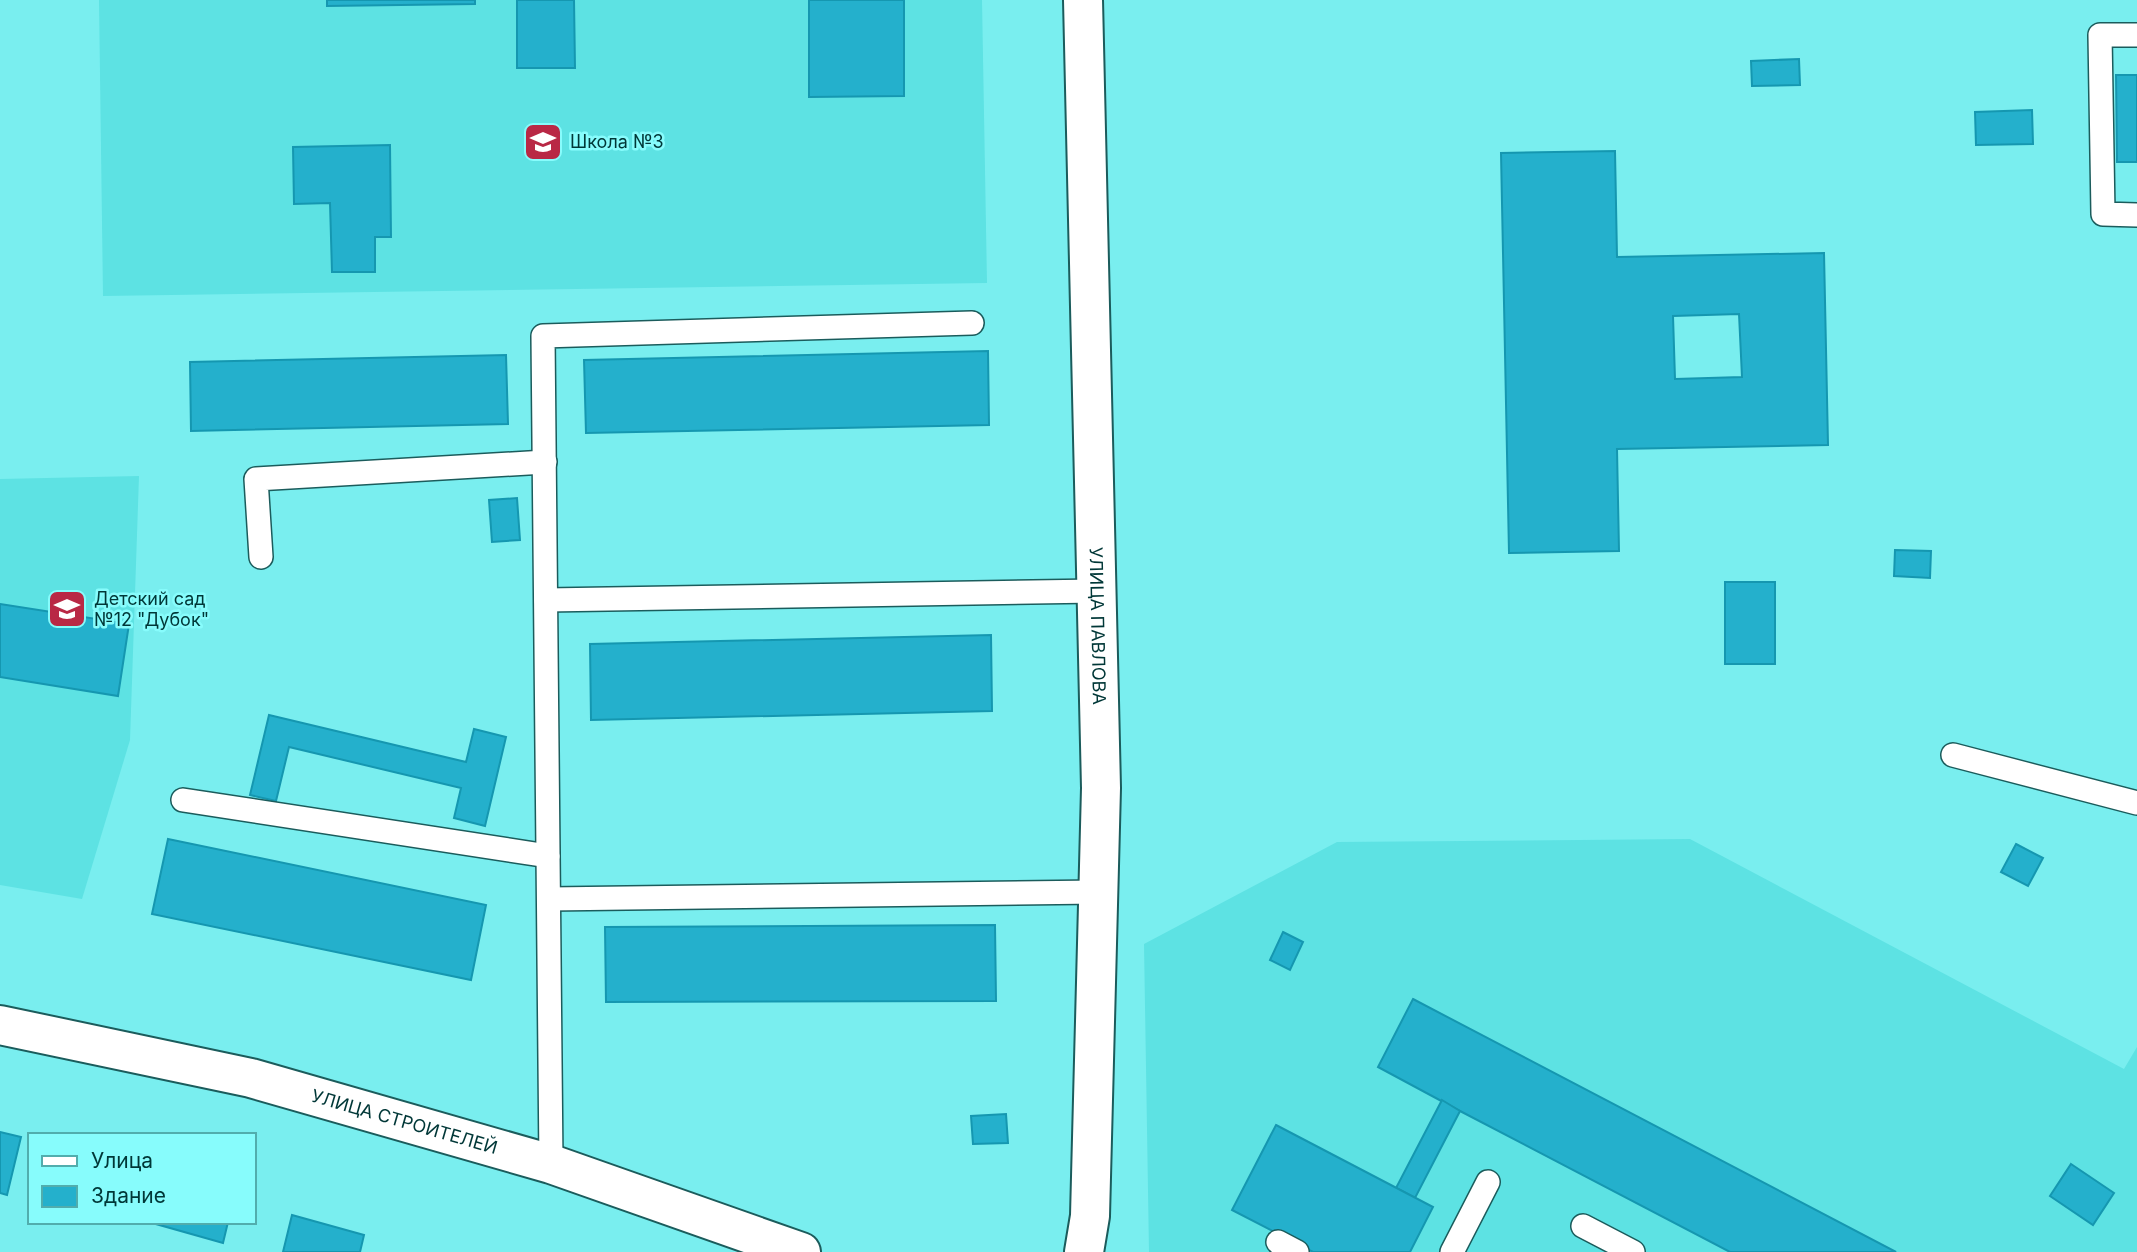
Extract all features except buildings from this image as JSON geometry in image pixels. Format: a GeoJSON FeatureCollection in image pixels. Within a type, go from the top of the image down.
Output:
{"type":"FeatureCollection","features":[{"type":"Feature","properties":{"kind":"street","name":"УЛИЦА ПАВЛОВА"},"geometry":{"type":"LineString","coordinates":[[1083,0],[1101,788],[1090,1216],[1084,1252]]}},
{"type":"Feature","properties":{"kind":"street","name":"УЛИЦА СТРОИТЕЛЕЙ"},"geometry":{"type":"LineString","coordinates":[[0,1025],[251,1078],[551,1164],[801,1252]]}},
{"type":"Feature","properties":{"kind":"lane"},"geometry":{"type":"LineString","coordinates":[[2137,35],[2100,35],[2103,214],[2137,215]]}},
{"type":"Feature","properties":{"kind":"lane"},"geometry":{"type":"LineString","coordinates":[[551,1164],[543,336],[972,323]]}},
{"type":"Feature","properties":{"kind":"lane"},"geometry":{"type":"LineString","coordinates":[[261,557],[256,479],[545,463]]}},
{"type":"Feature","properties":{"kind":"lane"},"geometry":{"type":"LineString","coordinates":[[546,600],[1097,591]]}},
{"type":"Feature","properties":{"kind":"lane"},"geometry":{"type":"LineString","coordinates":[[1953,755],[2137,803]]}},
{"type":"Feature","properties":{"kind":"lane"},"geometry":{"type":"LineString","coordinates":[[183,800],[548,856]]}},
{"type":"Feature","properties":{"kind":"lane"},"geometry":{"type":"LineString","coordinates":[[549,899],[1099,892]]}},
{"type":"Feature","properties":{"kind":"lane"},"geometry":{"type":"LineString","coordinates":[[1452,1252],[1488,1182]]}},
{"type":"Feature","properties":{"kind":"lane"},"geometry":{"type":"LineString","coordinates":[[1583,1226],[1633,1252]]}},
{"type":"Feature","properties":{"kind":"shaded area","name":"Школа №3"},"geometry":{"type":"Polygon","coordinates":[[[99,0],[982,0],[987,283],[103,296],[99,0]]]}},
{"type":"Feature","properties":{"kind":"shaded area","name":"Детский сад №12 \"Дубок\""},"geometry":{"type":"Polygon","coordinates":[[[139,476],[130,740],[82,899],[0,885],[0,479],[139,476]]]}},
{"type":"Feature","properties":{"kind":"shaded area"},"geometry":{"type":"Polygon","coordinates":[[[1690,839],[2124,1069],[2137,1047],[2137,1252],[1149,1252],[1144,944],[1337,842],[1690,839]]]}},
{"type":"Feature","properties":{"kind":"place","name":"Школа №3"},"geometry":{"type":"Point","coordinates":[543,142]}},
{"type":"Feature","properties":{"kind":"place","name":"Детский сад №12 \"Дубок\""},"geometry":{"type":"Point","coordinates":[67,609]}}]}
